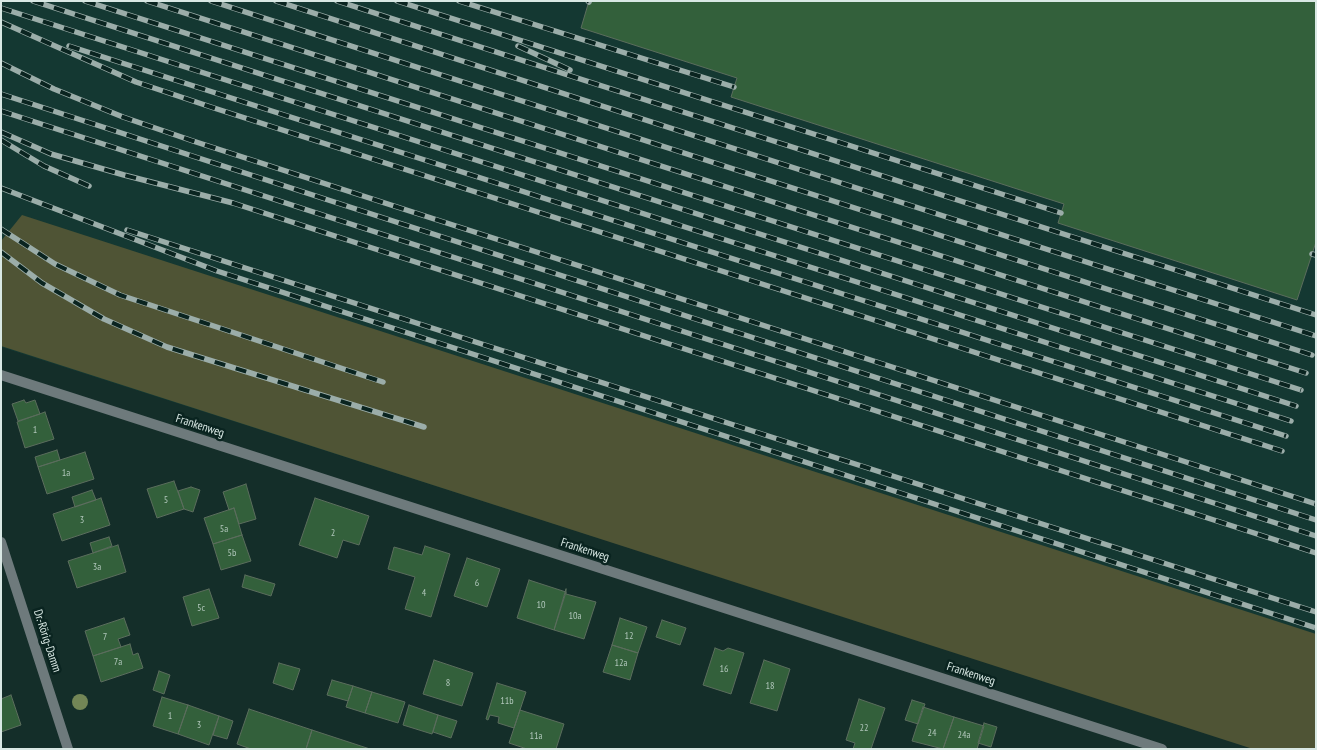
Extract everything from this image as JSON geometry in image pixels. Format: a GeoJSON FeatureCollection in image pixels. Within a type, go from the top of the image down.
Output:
{"type":"FeatureCollection","features":[{"type":"Feature","properties":{"kind":"street","name":"Frankenweg"},"geometry":{"type":"LineString","coordinates":[[1,375],[1140,745],[1162,749]]}},
{"type":"Feature","properties":{"kind":"street","name":"Dr.-Rörig-Damm"},"geometry":{"type":"LineString","coordinates":[[1,542],[68,749]]}},
{"type":"Feature","properties":{"kind":"shaded area"},"geometry":{"type":"Polygon","coordinates":[[[1,1],[1316,1],[1316,749],[1258,749],[1,347],[1,1]]]}},
{"type":"Feature","properties":{"kind":"green space"},"geometry":{"type":"Polygon","coordinates":[[[22,215],[1316,634],[1316,749],[1253,749],[1,346],[1,241],[22,215]]]}},
{"type":"Feature","properties":{"kind":"building"},"geometry":{"type":"Polygon","coordinates":[[[589,1],[1316,1],[1316,242],[1297,300],[1058,223],[1064,204],[731,97],[737,78],[581,28],[589,1]]]}},
{"type":"Feature","properties":{"kind":"building"},"geometry":{"type":"Polygon","coordinates":[[[24,400],[26,403],[35,400],[40,414],[18,421],[12,404],[24,400]]]}},
{"type":"Feature","properties":{"kind":"building"},"geometry":{"type":"Polygon","coordinates":[[[45,412],[54,439],[25,448],[17,422],[45,412]]]}},
{"type":"Feature","properties":{"kind":"building"},"geometry":{"type":"Polygon","coordinates":[[[57,450],[60,460],[38,467],[35,457],[57,450]]]}},
{"type":"Feature","properties":{"kind":"building"},"geometry":{"type":"Polygon","coordinates":[[[85,452],[94,479],[47,494],[38,467],[85,452]]]}},
{"type":"Feature","properties":{"kind":"building"},"geometry":{"type":"Polygon","coordinates":[[[174,481],[184,509],[157,518],[147,489],[174,481]]]}},
{"type":"Feature","properties":{"kind":"building"},"geometry":{"type":"Polygon","coordinates":[[[246,484],[256,519],[239,524],[234,508],[229,510],[223,492],[246,484]]]}},
{"type":"Feature","properties":{"kind":"building"},"geometry":{"type":"Polygon","coordinates":[[[191,487],[200,490],[193,512],[184,509],[178,491],[191,487]]]}},
{"type":"Feature","properties":{"kind":"building"},"geometry":{"type":"Polygon","coordinates":[[[92,490],[96,500],[75,507],[72,497],[92,490]]]}},
{"type":"Feature","properties":{"kind":"building"},"geometry":{"type":"Polygon","coordinates":[[[101,498],[110,525],[62,541],[53,514],[101,498]]]}},
{"type":"Feature","properties":{"kind":"building"},"geometry":{"type":"Polygon","coordinates":[[[315,498],[369,516],[359,545],[343,540],[337,558],[299,545],[315,498]]]}},
{"type":"Feature","properties":{"kind":"building"},"geometry":{"type":"Polygon","coordinates":[[[234,508],[242,535],[213,544],[204,518],[234,508]]]}},
{"type":"Feature","properties":{"kind":"building"},"geometry":{"type":"Polygon","coordinates":[[[242,535],[251,561],[221,570],[213,544],[242,535]]]}},
{"type":"Feature","properties":{"kind":"building"},"geometry":{"type":"Polygon","coordinates":[[[109,537],[112,546],[93,553],[90,543],[109,537]]]}},
{"type":"Feature","properties":{"kind":"building"},"geometry":{"type":"Polygon","coordinates":[[[118,545],[126,572],[77,588],[68,561],[118,545]]]}},
{"type":"Feature","properties":{"kind":"building"},"geometry":{"type":"Polygon","coordinates":[[[425,546],[450,554],[431,617],[405,609],[415,577],[388,569],[394,547],[422,555],[425,546]]]}},
{"type":"Feature","properties":{"kind":"building"},"geometry":{"type":"Polygon","coordinates":[[[467,558],[500,569],[487,607],[454,596],[467,558]]]}},
{"type":"Feature","properties":{"kind":"building"},"geometry":{"type":"Polygon","coordinates":[[[245,575],[275,584],[271,596],[242,587],[245,575]]]}},
{"type":"Feature","properties":{"kind":"building"},"geometry":{"type":"Polygon","coordinates":[[[529,580],[566,592],[554,630],[517,618],[529,580]]]}},
{"type":"Feature","properties":{"kind":"building"},"geometry":{"type":"Polygon","coordinates":[[[209,589],[219,618],[192,626],[183,597],[209,589]]]}},
{"type":"Feature","properties":{"kind":"building"},"geometry":{"type":"Polygon","coordinates":[[[566,589],[566,594],[596,602],[584,639],[554,630],[566,589]]]}},
{"type":"Feature","properties":{"kind":"building"},"geometry":{"type":"Polygon","coordinates":[[[124,618],[130,635],[118,639],[121,647],[93,656],[85,631],[124,618]]]}},
{"type":"Feature","properties":{"kind":"building"},"geometry":{"type":"Polygon","coordinates":[[[620,618],[647,627],[638,653],[612,645],[620,618]]]}},
{"type":"Feature","properties":{"kind":"building"},"geometry":{"type":"Polygon","coordinates":[[[662,620],[686,628],[680,645],[656,637],[662,620]]]}},
{"type":"Feature","properties":{"kind":"building"},"geometry":{"type":"Polygon","coordinates":[[[130,644],[133,655],[138,653],[143,668],[101,682],[93,656],[130,644]]]}},
{"type":"Feature","properties":{"kind":"building"},"geometry":{"type":"Polygon","coordinates":[[[612,645],[638,653],[630,680],[603,672],[612,645]]]}},
{"type":"Feature","properties":{"kind":"building"},"geometry":{"type":"Polygon","coordinates":[[[715,648],[723,651],[728,648],[744,653],[731,694],[703,685],[715,648]]]}},
{"type":"Feature","properties":{"kind":"building"},"geometry":{"type":"Polygon","coordinates":[[[434,660],[473,673],[462,706],[423,694],[434,660]]]}},
{"type":"Feature","properties":{"kind":"building"},"geometry":{"type":"Polygon","coordinates":[[[764,660],[790,669],[777,711],[750,703],[764,660]]]}},
{"type":"Feature","properties":{"kind":"building"},"geometry":{"type":"Polygon","coordinates":[[[279,663],[300,669],[293,690],[273,683],[279,663]]]}},
{"type":"Feature","properties":{"kind":"building"},"geometry":{"type":"Polygon","coordinates":[[[159,671],[170,675],[164,694],[153,690],[159,671]]]}},
{"type":"Feature","properties":{"kind":"building"},"geometry":{"type":"Polygon","coordinates":[[[332,680],[353,686],[348,701],[327,695],[332,680]]]}},
{"type":"Feature","properties":{"kind":"building"},"geometry":{"type":"Polygon","coordinates":[[[497,683],[526,692],[514,728],[498,723],[499,717],[490,715],[488,720],[486,719],[497,683]]]}},
{"type":"Feature","properties":{"kind":"building"},"geometry":{"type":"Polygon","coordinates":[[[353,686],[372,692],[365,713],[346,707],[353,686]]]}},
{"type":"Feature","properties":{"kind":"building"},"geometry":{"type":"Polygon","coordinates":[[[372,692],[405,702],[398,723],[365,713],[372,692]]]}},
{"type":"Feature","properties":{"kind":"building"},"geometry":{"type":"Polygon","coordinates":[[[11,695],[21,725],[1,732],[1,699],[11,695]]]}},
{"type":"Feature","properties":{"kind":"building"},"geometry":{"type":"Polygon","coordinates":[[[162,697],[188,705],[178,734],[153,726],[162,697]]]}},
{"type":"Feature","properties":{"kind":"building"},"geometry":{"type":"Polygon","coordinates":[[[859,699],[885,708],[871,749],[853,749],[855,743],[846,740],[859,699]]]}},
{"type":"Feature","properties":{"kind":"building"},"geometry":{"type":"Polygon","coordinates":[[[912,700],[925,704],[918,724],[905,720],[912,700]]]}},
{"type":"Feature","properties":{"kind":"building"},"geometry":{"type":"Polygon","coordinates":[[[188,705],[219,716],[209,745],[178,734],[188,705]]]}},
{"type":"Feature","properties":{"kind":"building"},"geometry":{"type":"Polygon","coordinates":[[[409,705],[438,715],[432,734],[403,725],[409,705]]]}},
{"type":"Feature","properties":{"kind":"building"},"geometry":{"type":"Polygon","coordinates":[[[923,707],[954,717],[943,749],[912,741],[923,707]]]}},
{"type":"Feature","properties":{"kind":"building"},"geometry":{"type":"Polygon","coordinates":[[[249,709],[312,730],[306,749],[251,749],[237,744],[249,709]]]}},
{"type":"Feature","properties":{"kind":"building"},"geometry":{"type":"Polygon","coordinates":[[[520,710],[564,724],[556,749],[527,749],[509,743],[520,710]]]}},
{"type":"Feature","properties":{"kind":"building"},"geometry":{"type":"Polygon","coordinates":[[[438,715],[457,721],[451,738],[433,732],[438,715]]]}},
{"type":"Feature","properties":{"kind":"building"},"geometry":{"type":"Polygon","coordinates":[[[219,716],[233,721],[227,739],[213,735],[219,716]]]}},
{"type":"Feature","properties":{"kind":"building"},"geometry":{"type":"Polygon","coordinates":[[[954,717],[984,726],[977,749],[943,749],[954,717]]]}},
{"type":"Feature","properties":{"kind":"building"},"geometry":{"type":"Polygon","coordinates":[[[984,723],[997,727],[991,747],[978,743],[984,723]]]}},
{"type":"Feature","properties":{"kind":"building"},"geometry":{"type":"Polygon","coordinates":[[[312,730],[370,749],[306,749],[312,730]]]}},
{"type":"Feature","properties":{"kind":"railway"},"geometry":{"type":"LineString","coordinates":[[33,1],[1296,406]]}},
{"type":"Feature","properties":{"kind":"railway"},"geometry":{"type":"LineString","coordinates":[[85,1],[1301,390]]}},
{"type":"Feature","properties":{"kind":"railway"},"geometry":{"type":"LineString","coordinates":[[147,1],[1306,373]]}},
{"type":"Feature","properties":{"kind":"railway"},"geometry":{"type":"LineString","coordinates":[[211,1],[1312,355]]}},
{"type":"Feature","properties":{"kind":"railway"},"geometry":{"type":"LineString","coordinates":[[276,1],[1316,336]]}},
{"type":"Feature","properties":{"kind":"railway"},"geometry":{"type":"LineString","coordinates":[[337,1],[1316,315]]}},
{"type":"Feature","properties":{"kind":"railway"},"geometry":{"type":"LineString","coordinates":[[397,1],[1061,213]]}},
{"type":"Feature","properties":{"kind":"railway"},"geometry":{"type":"LineString","coordinates":[[459,1],[734,87]]}},
{"type":"Feature","properties":{"kind":"railway"},"geometry":{"type":"LineString","coordinates":[[1,8],[1291,421]]}},
{"type":"Feature","properties":{"kind":"railway"},"geometry":{"type":"LineString","coordinates":[[1,22],[136,82],[1282,451]]}},
{"type":"Feature","properties":{"kind":"railway"},"geometry":{"type":"LineString","coordinates":[[69,46],[1286,436]]}},
{"type":"Feature","properties":{"kind":"railway"},"geometry":{"type":"LineString","coordinates":[[518,46],[570,70]]}},
{"type":"Feature","properties":{"kind":"railway"},"geometry":{"type":"LineString","coordinates":[[1,63],[54,89],[123,117],[193,141],[1316,504]]}},
{"type":"Feature","properties":{"kind":"railway"},"geometry":{"type":"LineString","coordinates":[[1,94],[1316,520]]}},
{"type":"Feature","properties":{"kind":"railway"},"geometry":{"type":"LineString","coordinates":[[1,111],[1316,536]]}},
{"type":"Feature","properties":{"kind":"railway"},"geometry":{"type":"LineString","coordinates":[[1,132],[51,154],[233,203],[1316,553]]}},
{"type":"Feature","properties":{"kind":"railway"},"geometry":{"type":"LineString","coordinates":[[1,140],[44,166],[89,186]]}},
{"type":"Feature","properties":{"kind":"railway"},"geometry":{"type":"LineString","coordinates":[[1,188],[217,271],[1316,628]]}},
{"type":"Feature","properties":{"kind":"railway"},"geometry":{"type":"LineString","coordinates":[[1,229],[55,264],[120,295],[383,382]]}},
{"type":"Feature","properties":{"kind":"railway"},"geometry":{"type":"LineString","coordinates":[[127,230],[1316,612]]}},
{"type":"Feature","properties":{"kind":"railway"},"geometry":{"type":"LineString","coordinates":[[1,252],[42,283],[104,319],[167,347],[424,427]]}},
{"type":"Feature","properties":{"kind":"railway"},"geometry":{"type":"LineString","coordinates":[[1312,254],[1316,255]]}}]}
